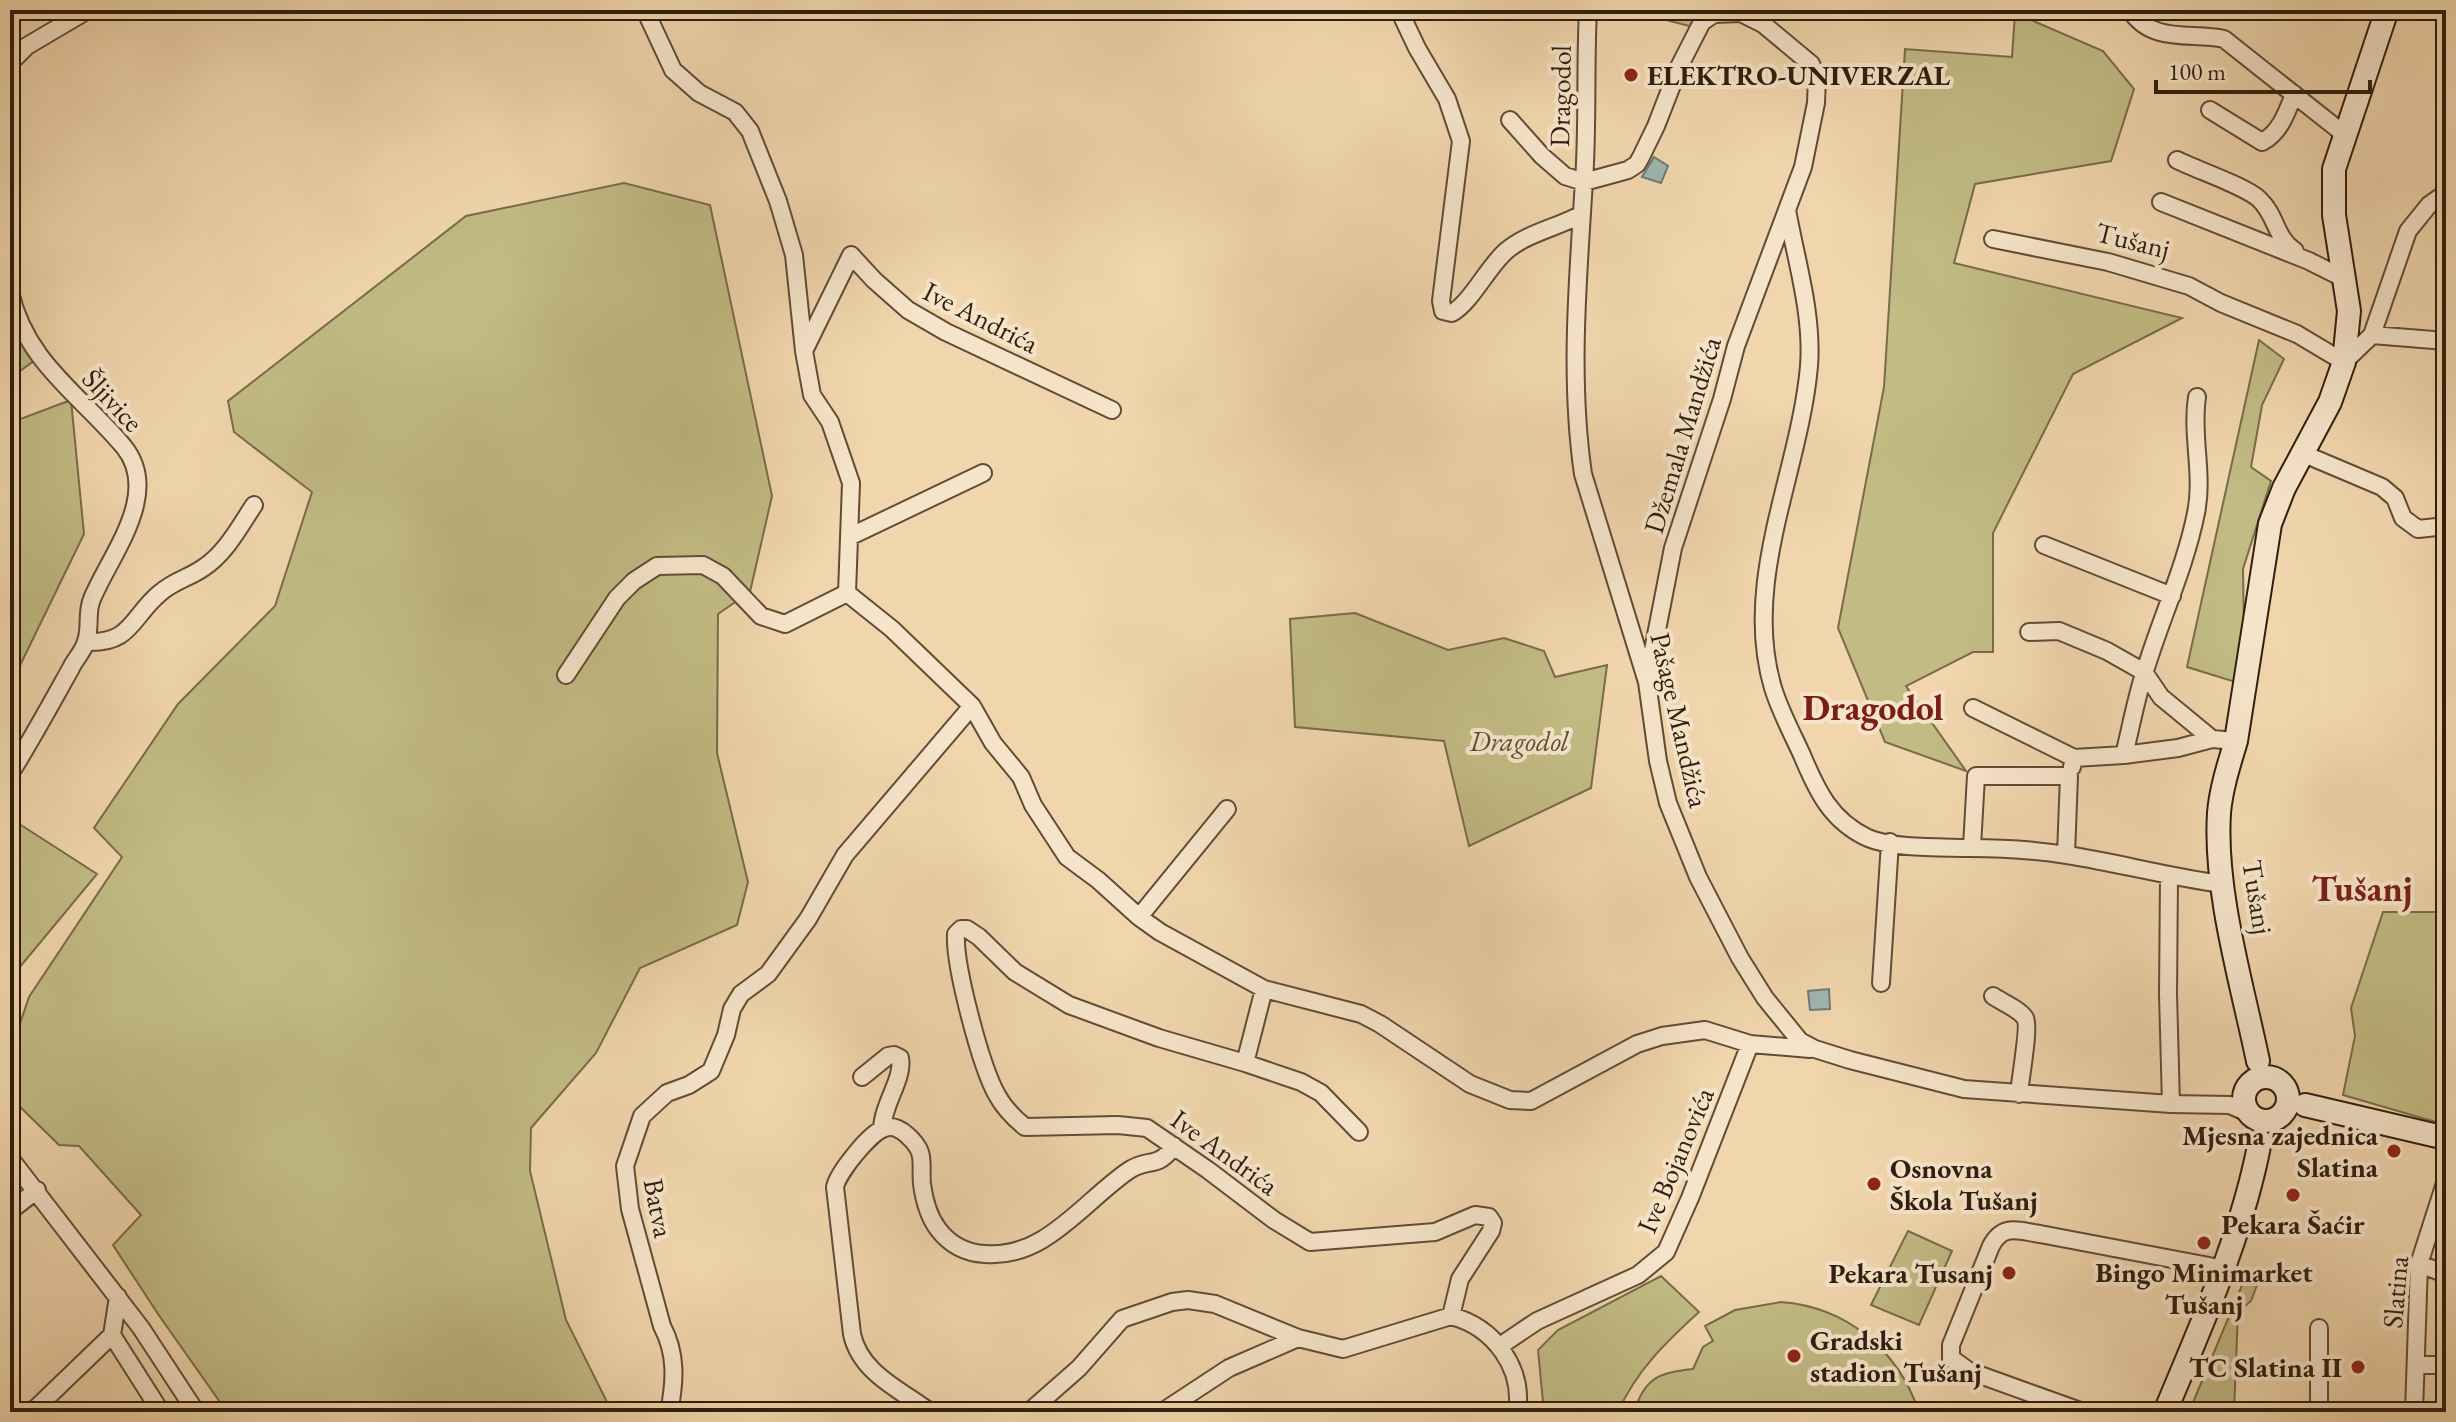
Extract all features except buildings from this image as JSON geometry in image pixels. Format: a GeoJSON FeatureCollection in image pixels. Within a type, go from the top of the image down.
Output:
{"type":"FeatureCollection","features":[{"type":"Feature","properties":{"kind":"street"},"geometry":{"type":"LineString","coordinates":[[10,63],[27,46],[88,10]]}},
{"type":"Feature","properties":{"kind":"street"},"geometry":{"type":"LineString","coordinates":[[645,10],[673,70],[699,93],[735,112],[750,131],[778,201],[794,255],[812,395],[830,422],[851,483],[847,593]]}},
{"type":"Feature","properties":{"kind":"street"},"geometry":{"type":"LineString","coordinates":[[1399,10],[1447,99],[1461,141],[1441,301],[1443,311],[1452,313],[1460,308],[1485,273],[1515,244],[1580,215]]}},
{"type":"Feature","properties":{"kind":"street","name":"Dragodol"},"geometry":{"type":"LineString","coordinates":[[1584,182],[1588,10]]}},
{"type":"Feature","properties":{"kind":"street"},"geometry":{"type":"LineString","coordinates":[[2130,10],[2136,19],[2155,32],[2179,37],[2224,39],[2344,134]]}},
{"type":"Feature","properties":{"kind":"street","name":"Tušanj"},"geometry":{"type":"LineString","coordinates":[[2225,1269],[2255,1169],[2270,1098],[2222,884],[2219,813],[2236,741],[2270,524],[2284,488],[2330,402],[2335,355],[2349,311],[2334,215],[2334,169],[2387,10]]}},
{"type":"Feature","properties":{"kind":"street","name":"Dragodol"},"geometry":{"type":"LineString","coordinates":[[1510,120],[1565,176],[1584,182],[1628,170],[1637,164],[1685,53],[1702,22],[1714,14],[1740,11],[1763,24],[1811,64],[1817,78],[1816,103],[1803,167],[1787,210]]}},
{"type":"Feature","properties":{"kind":"street"},"geometry":{"type":"LineString","coordinates":[[2210,110],[2262,142],[2285,118],[2294,94]]}},
{"type":"Feature","properties":{"kind":"street","name":"Tušanj"},"geometry":{"type":"LineString","coordinates":[[2177,160],[2257,197],[2271,213],[2283,243],[2309,261]]}},
{"type":"Feature","properties":{"kind":"street","name":"Pašage Mandžića"},"geometry":{"type":"LineString","coordinates":[[1584,182],[1580,215],[1576,379],[1578,442],[1583,474],[1647,682],[1660,775],[1668,803],[1698,877],[1740,958],[1765,998],[1800,1041],[1815,1049],[1952,1086],[2019,1094],[2171,1104],[2230,1105],[2270,1098]]}},
{"type":"Feature","properties":{"kind":"street"},"geometry":{"type":"LineString","coordinates":[[2372,335],[2408,231],[2429,205],[2446,193]]}},
{"type":"Feature","properties":{"kind":"street","name":"Tušanj"},"geometry":{"type":"LineString","coordinates":[[2161,202],[2309,261],[2345,279]]}},
{"type":"Feature","properties":{"kind":"street"},"geometry":{"type":"LineString","coordinates":[[1787,210],[1809,329],[1809,365],[1791,469],[1774,534],[1764,611],[1773,688],[1825,802],[1843,824],[1871,839],[1928,848],[1972,847],[2066,855],[2169,877],[2222,884]]}},
{"type":"Feature","properties":{"kind":"street","name":"Džemala Mandžića"},"geometry":{"type":"LineString","coordinates":[[1647,682],[1673,548],[1722,399],[1736,346],[1787,210]]}},
{"type":"Feature","properties":{"kind":"street","name":"Tušanj"},"geometry":{"type":"LineString","coordinates":[[1993,239],[2108,262],[2160,276],[2297,334],[2335,355]]}},
{"type":"Feature","properties":{"kind":"street","name":"Ive Andrića"},"geometry":{"type":"LineString","coordinates":[[804,351],[851,255],[908,310],[946,332],[1112,410]]}},
{"type":"Feature","properties":{"kind":"street","name":"Šljivice"},"geometry":{"type":"LineString","coordinates":[[10,292],[13,307],[30,343],[50,371],[125,449],[134,464],[138,488],[123,539],[90,603],[86,642],[47,715],[10,774]]}},
{"type":"Feature","properties":{"kind":"street"},"geometry":{"type":"LineString","coordinates":[[2335,355],[2372,335],[2446,341]]}},
{"type":"Feature","properties":{"kind":"street"},"geometry":{"type":"LineString","coordinates":[[2124,755],[2144,672],[2187,552],[2199,495],[2199,459],[2193,418],[2197,397]]}},
{"type":"Feature","properties":{"kind":"street"},"geometry":{"type":"LineString","coordinates":[[2304,454],[2382,487],[2395,498],[2403,518],[2418,529],[2446,526]]}},
{"type":"Feature","properties":{"kind":"street"},"geometry":{"type":"LineString","coordinates":[[849,537],[983,473]]}},
{"type":"Feature","properties":{"kind":"street"},"geometry":{"type":"LineString","coordinates":[[86,642],[105,643],[126,632],[156,596],[176,580],[203,568],[227,545],[254,505]]}},
{"type":"Feature","properties":{"kind":"street"},"geometry":{"type":"LineString","coordinates":[[2044,545],[2172,596]]}},
{"type":"Feature","properties":{"kind":"street"},"geometry":{"type":"LineString","coordinates":[[566,675],[617,598],[634,581],[657,566],[703,565],[723,576],[761,616],[785,624],[847,593]]}},
{"type":"Feature","properties":{"kind":"street"},"geometry":{"type":"LineString","coordinates":[[847,593],[892,629],[972,706],[993,743],[1021,777],[1033,805],[1067,857],[1139,917],[1264,989],[1361,1014],[1470,1084],[1510,1100],[1531,1101],[1637,1044],[1662,1036],[1705,1030],[1750,1044],[1815,1049]]}},
{"type":"Feature","properties":{"kind":"street"},"geometry":{"type":"LineString","coordinates":[[2029,632],[2059,631],[2107,651],[2144,672],[2161,697],[2212,739]]}},
{"type":"Feature","properties":{"kind":"street","name":"Batva"},"geometry":{"type":"LineString","coordinates":[[669,1412],[675,1385],[671,1344],[662,1326],[630,1209],[625,1166],[642,1116],[667,1093],[689,1085],[711,1071],[732,1009],[741,994],[768,974],[808,919],[845,855],[972,706]]}},
{"type":"Feature","properties":{"kind":"street"},"geometry":{"type":"LineString","coordinates":[[1973,708],[2074,758],[2178,748],[2212,739],[2236,741]]}},
{"type":"Feature","properties":{"kind":"street"},"geometry":{"type":"LineString","coordinates":[[2066,855],[2069,776],[2074,758]]}},
{"type":"Feature","properties":{"kind":"street"},"geometry":{"type":"LineString","coordinates":[[1972,847],[1976,776],[2069,776]]}},
{"type":"Feature","properties":{"kind":"street"},"geometry":{"type":"LineString","coordinates":[[1139,917],[1227,809]]}},
{"type":"Feature","properties":{"kind":"street"},"geometry":{"type":"LineString","coordinates":[[1881,983],[1890,842]]}},
{"type":"Feature","properties":{"kind":"street"},"geometry":{"type":"LineString","coordinates":[[2169,877],[2167,948],[2171,1104]]}},
{"type":"Feature","properties":{"kind":"street","name":"Ive Andrića"},"geometry":{"type":"LineString","coordinates":[[1359,1132],[1321,1093],[1301,1082],[1159,1038],[1069,1005],[1015,972],[972,932],[967,929],[957,931],[955,938],[960,965],[985,1069],[995,1092],[1014,1117],[1028,1128],[1141,1127],[1153,1131],[1274,1220],[1310,1242],[1435,1232],[1470,1216],[1480,1214],[1489,1217],[1493,1223],[1491,1231],[1460,1279],[1451,1316]]}},
{"type":"Feature","properties":{"kind":"street"},"geometry":{"type":"LineString","coordinates":[[1245,1063],[1264,989]]}},
{"type":"Feature","properties":{"kind":"street"},"geometry":{"type":"LineString","coordinates":[[1993,996],[2025,1017],[2028,1027],[2019,1094]]}},
{"type":"Feature","properties":{"kind":"street","name":"Ive Bojanovića"},"geometry":{"type":"LineString","coordinates":[[1500,1346],[1537,1321],[1638,1275],[1667,1251],[1750,1044]]}},
{"type":"Feature","properties":{"kind":"street"},"geometry":{"type":"LineString","coordinates":[[862,1077],[888,1056],[901,1059],[900,1071],[884,1109],[882,1129],[855,1156],[835,1187],[852,1334],[859,1354],[869,1368],[930,1412]]}},
{"type":"Feature","properties":{"kind":"street"},"geometry":{"type":"LineString","coordinates":[[2270,1098],[2446,1138]]}},
{"type":"Feature","properties":{"kind":"street"},"geometry":{"type":"LineString","coordinates":[[882,1129],[897,1128],[920,1150],[924,1193],[933,1221],[940,1231],[964,1250],[987,1255],[1011,1253],[1038,1242],[1129,1170],[1161,1161],[1174,1146]]}},
{"type":"Feature","properties":{"kind":"street"},"geometry":{"type":"LineString","coordinates":[[10,1158],[118,1297],[196,1412]]}},
{"type":"Feature","properties":{"kind":"street","name":"Slatina"},"geometry":{"type":"LineString","coordinates":[[2414,1412],[2419,1264],[2446,1180]]}},
{"type":"Feature","properties":{"kind":"street"},"geometry":{"type":"LineString","coordinates":[[10,1211],[37,1190]]}},
{"type":"Feature","properties":{"kind":"street"},"geometry":{"type":"LineString","coordinates":[[2083,1412],[1969,1371],[1951,1358],[1951,1345],[1991,1246],[2000,1233],[2010,1230],[2040,1234],[2225,1269],[2165,1412]]}},
{"type":"Feature","properties":{"kind":"street"},"geometry":{"type":"LineString","coordinates":[[2419,1264],[2446,1274]]}},
{"type":"Feature","properties":{"kind":"street"},"geometry":{"type":"LineString","coordinates":[[32,1412],[112,1335],[118,1297]]}},
{"type":"Feature","properties":{"kind":"street"},"geometry":{"type":"LineString","coordinates":[[1029,1412],[1079,1368],[1122,1319],[1154,1306],[1188,1300],[1201,1301],[1298,1338],[1343,1349],[1451,1316],[1500,1346],[1513,1369],[1518,1393],[1517,1412]]}},
{"type":"Feature","properties":{"kind":"street"},"geometry":{"type":"LineString","coordinates":[[2319,1328],[2319,1412]]}},
{"type":"Feature","properties":{"kind":"street"},"geometry":{"type":"LineString","coordinates":[[112,1335],[160,1411]]}},
{"type":"Feature","properties":{"kind":"street"},"geometry":{"type":"LineString","coordinates":[[1162,1412],[1229,1368],[1298,1338]]}},
{"type":"Feature","properties":{"kind":"street"},"geometry":{"type":"LineString","coordinates":[[2416,1365],[2446,1365]]}},
{"type":"Feature","properties":{"kind":"green space"},"geometry":{"type":"Polygon","coordinates":[[[1656,10],[1726,10],[1693,27],[1658,18],[1656,10]]]}},
{"type":"Feature","properties":{"kind":"green space"},"geometry":{"type":"Polygon","coordinates":[[[2015,13],[2103,51],[2134,89],[2111,161],[1975,184],[1954,263],[2182,318],[2073,374],[1993,533],[1993,652],[1973,652],[1906,686],[1966,771],[1885,742],[1838,628],[1884,387],[1905,49],[2012,57],[2015,13]]]}},
{"type":"Feature","properties":{"kind":"green space"},"geometry":{"type":"Polygon","coordinates":[[[624,183],[710,205],[772,496],[750,592],[718,614],[717,753],[748,882],[737,925],[640,968],[596,1053],[531,1128],[530,1171],[566,1320],[612,1412],[227,1412],[113,1245],[141,1215],[79,1146],[59,1145],[10,1097],[10,1053],[29,997],[122,857],[94,828],[178,704],[275,606],[312,492],[234,432],[228,401],[466,216],[624,183]]]}},
{"type":"Feature","properties":{"kind":"green space"},"geometry":{"type":"Polygon","coordinates":[[[20,327],[41,356],[10,378],[10,328],[20,327]]]}},
{"type":"Feature","properties":{"kind":"green space"},"geometry":{"type":"Polygon","coordinates":[[[2259,340],[2284,359],[2262,405],[2251,467],[2271,481],[2243,569],[2245,685],[2187,667],[2259,340]]]}},
{"type":"Feature","properties":{"kind":"green space"},"geometry":{"type":"Polygon","coordinates":[[[10,385],[18,420],[71,400],[84,534],[10,686],[10,385]]]}},
{"type":"Feature","properties":{"kind":"green space","name":"Dragodol"},"geometry":{"type":"Polygon","coordinates":[[[1355,613],[1448,650],[1504,638],[1544,651],[1555,677],[1607,665],[1591,788],[1469,846],[1444,741],[1295,727],[1290,619],[1355,613]]]}},
{"type":"Feature","properties":{"kind":"green space"},"geometry":{"type":"Polygon","coordinates":[[[10,818],[97,874],[10,979],[10,818]]]}},
{"type":"Feature","properties":{"kind":"green space"},"geometry":{"type":"Polygon","coordinates":[[[2383,912],[2446,912],[2446,1125],[2343,1095],[2355,1036],[2351,1008],[2383,912]]]}},
{"type":"Feature","properties":{"kind":"green space"},"geometry":{"type":"Polygon","coordinates":[[[1908,1231],[1952,1251],[1919,1325],[1871,1305],[1908,1231]]]}},
{"type":"Feature","properties":{"kind":"green space"},"geometry":{"type":"Polygon","coordinates":[[[1661,1276],[1699,1312],[1643,1370],[1618,1412],[1544,1412],[1538,1350],[1558,1330],[1661,1276]]]}},
{"type":"Feature","properties":{"kind":"green space"},"geometry":{"type":"Polygon","coordinates":[[[2245,1278],[2257,1285],[2251,1301],[2238,1312],[2234,1412],[2189,1412],[2245,1278]]]}},
{"type":"Feature","properties":{"kind":"green space","name":"Gradski stadion Tušanj"},"geometry":{"type":"Polygon","coordinates":[[[1781,1302],[1827,1313],[1867,1336],[1898,1369],[1919,1412],[1634,1412],[1643,1391],[1655,1379],[1671,1372],[1693,1369],[1703,1347],[1713,1341],[1705,1326],[1735,1310],[1781,1302]]]}},
{"type":"Feature","properties":{"kind":"water"},"geometry":{"type":"Polygon","coordinates":[[[1654,157],[1668,166],[1661,183],[1642,177],[1654,157]]]}},
{"type":"Feature","properties":{"kind":"water"},"geometry":{"type":"Polygon","coordinates":[[[1829,989],[1830,1009],[1810,1010],[1808,991],[1829,989]]]}},
{"type":"Feature","properties":{"kind":"place","name":"ELEKTRO-UNIVERZAL"},"geometry":{"type":"Point","coordinates":[1631,75]}},
{"type":"Feature","properties":{"kind":"place","name":"Mjesna zajednica Slatina"},"geometry":{"type":"Point","coordinates":[2394,1151]}},
{"type":"Feature","properties":{"kind":"place","name":"Osnovna Škola Tušanj"},"geometry":{"type":"Point","coordinates":[1874,1184]}},
{"type":"Feature","properties":{"kind":"place","name":"Pekara Šaćir"},"geometry":{"type":"Point","coordinates":[2293,1195]}},
{"type":"Feature","properties":{"kind":"place","name":"Bingo Minimarket Tušanj"},"geometry":{"type":"Point","coordinates":[2204,1243]}},
{"type":"Feature","properties":{"kind":"place","name":"Pekara Tusanj"},"geometry":{"type":"Point","coordinates":[2009,1273]}},
{"type":"Feature","properties":{"kind":"place","name":"Gradski stadion Tušanj"},"geometry":{"type":"Point","coordinates":[1794,1356]}},
{"type":"Feature","properties":{"kind":"place","name":"TC Slatina II"},"geometry":{"type":"Point","coordinates":[2358,1367]}},
{"type":"Feature","properties":{"kind":"district","name":"Dragodol"},"geometry":{"type":"Point","coordinates":[1873,707]}},
{"type":"Feature","properties":{"kind":"district","name":"Tušanj"},"geometry":{"type":"Point","coordinates":[2362,888]}}]}
